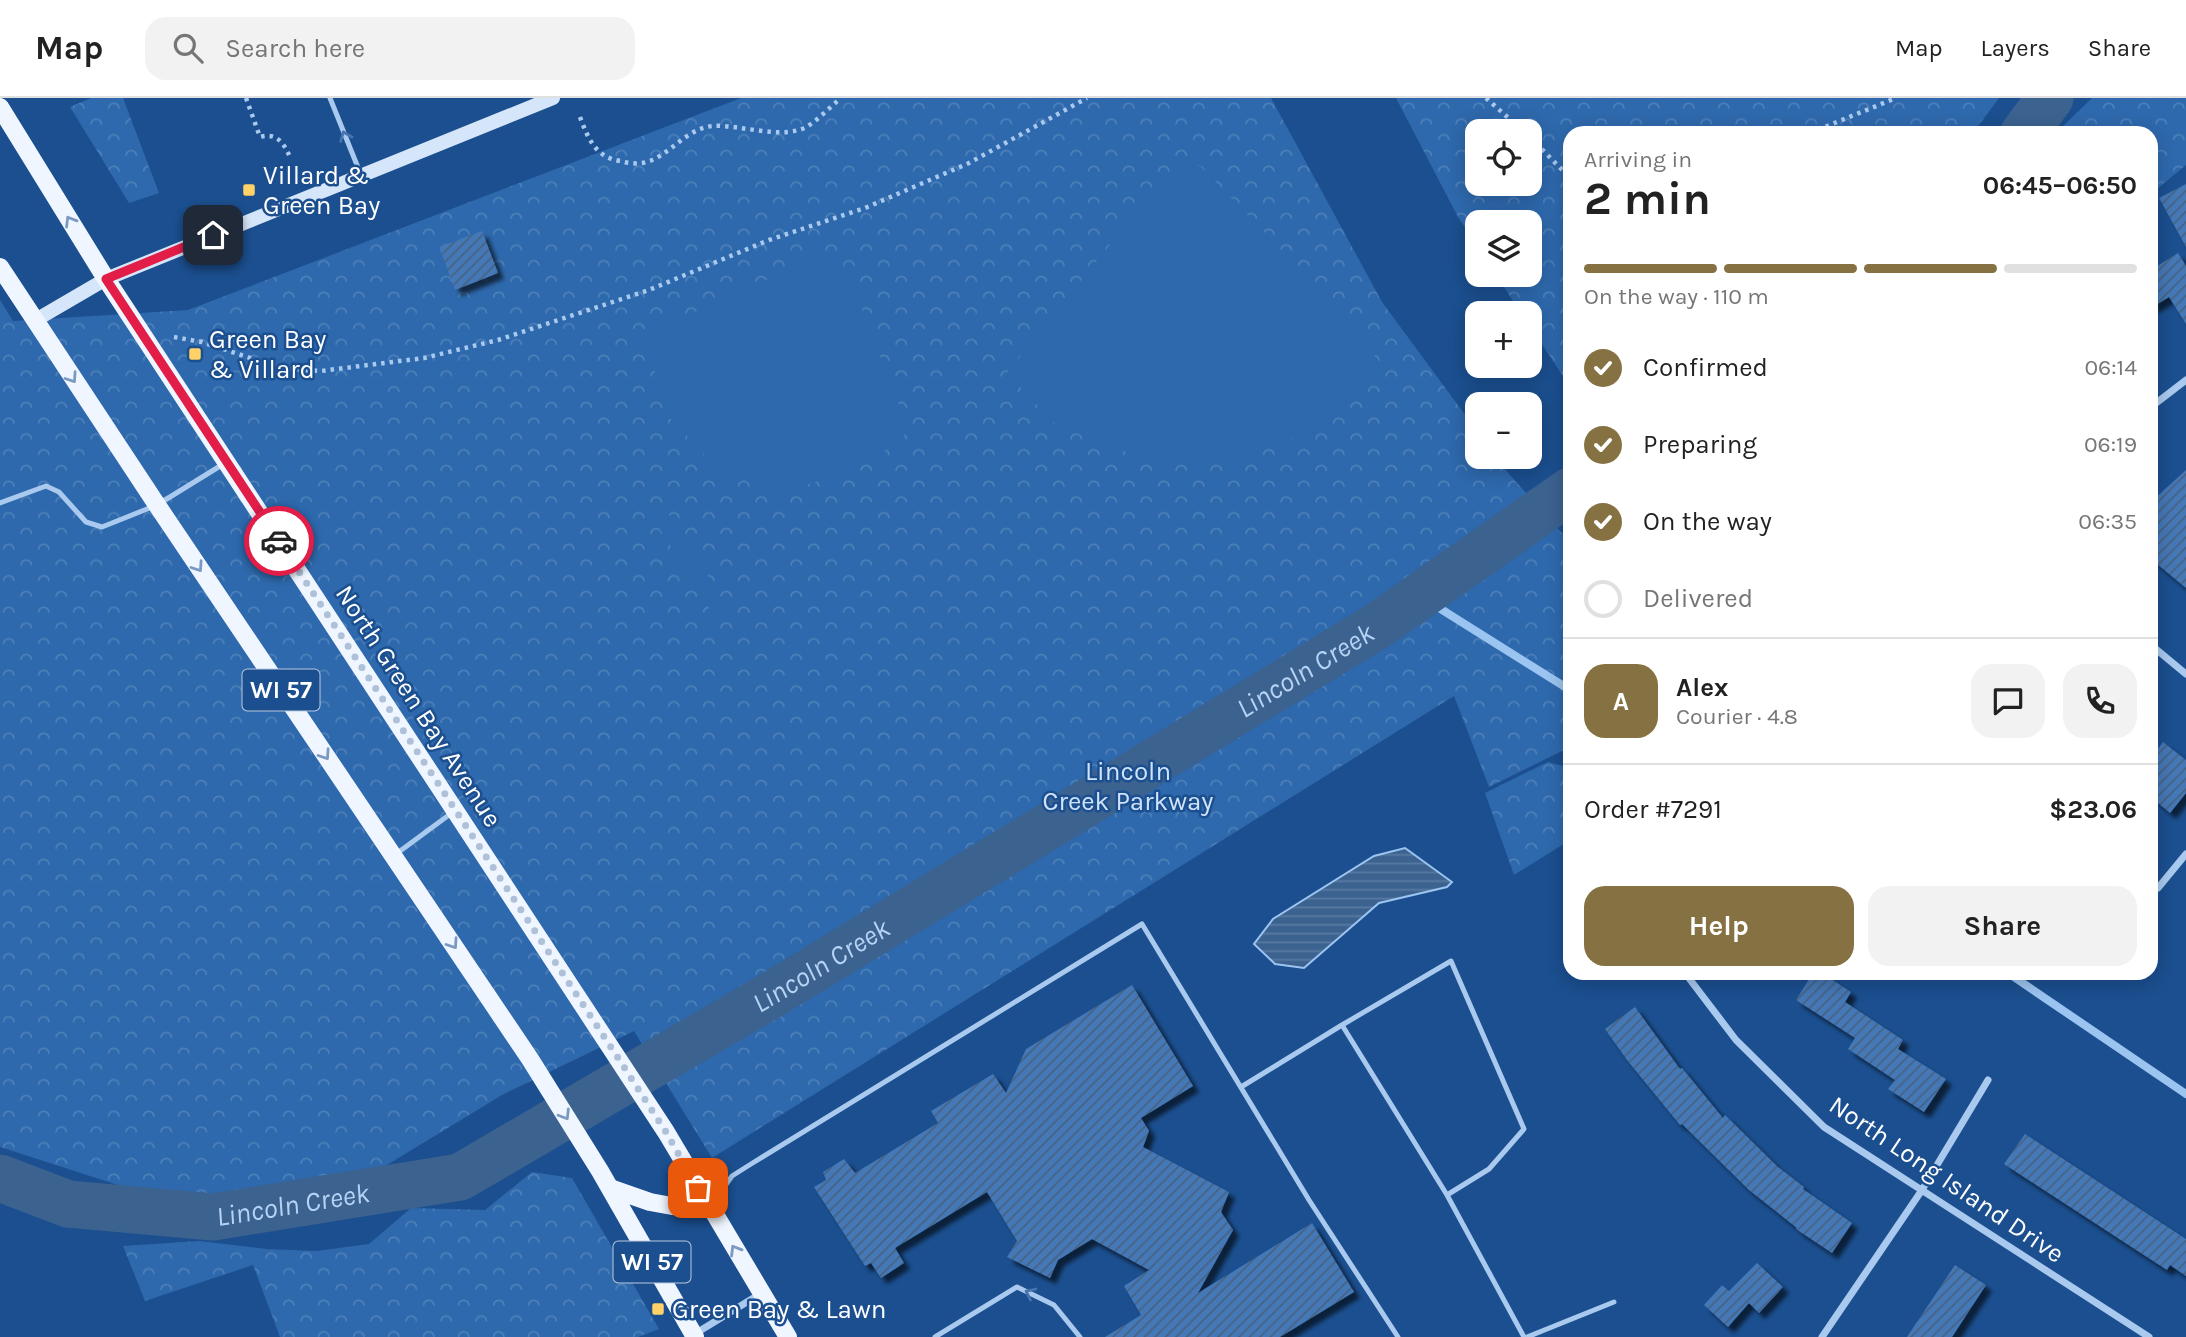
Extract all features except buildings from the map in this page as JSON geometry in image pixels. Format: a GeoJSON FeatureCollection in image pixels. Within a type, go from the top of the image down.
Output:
{"type":"FeatureCollection","features":[{"type":"Feature","properties":{"kind":"main road","name":"North Green Bay Avenue"},"geometry":{"type":"LineString","coordinates":[[0,107],[106,279],[666,1132],[788,1337]]}},
{"type":"Feature","properties":{"kind":"main road","name":"WI 57"},"geometry":{"type":"LineString","coordinates":[[0,267],[530,1059],[600,1171],[693,1336]]}},
{"type":"Feature","properties":{"kind":"main road"},"geometry":{"type":"LineString","coordinates":[[610,1188],[672,1206],[709,1207]]}},
{"type":"Feature","properties":{"kind":"street"},"geometry":{"type":"LineString","coordinates":[[34,321],[106,279],[535,101],[553,98]]}},
{"type":"Feature","properties":{"kind":"street"},"geometry":{"type":"LineString","coordinates":[[2158,402],[2186,380]]}},
{"type":"Feature","properties":{"kind":"street"},"geometry":{"type":"LineString","coordinates":[[2158,651],[2186,674]]}},
{"type":"Feature","properties":{"kind":"street"},"geometry":{"type":"LineString","coordinates":[[2158,888],[2186,854]]}},
{"type":"Feature","properties":{"kind":"street","name":"North Long Island Drive"},"geometry":{"type":"LineString","coordinates":[[1690,980],[1736,1040],[1824,1127],[2149,1337]]}},
{"type":"Feature","properties":{"kind":"street"},"geometry":{"type":"LineString","coordinates":[[1822,1337],[1922,1190],[1988,1080]]}},
{"type":"Feature","properties":{"kind":"street"},"geometry":{"type":"LineString","coordinates":[[693,1336],[761,1293]]}},
{"type":"Feature","properties":{"kind":"lane"},"geometry":{"type":"LineString","coordinates":[[330,98],[361,175]]}},
{"type":"Feature","properties":{"kind":"lane"},"geometry":{"type":"LineString","coordinates":[[0,503],[46,486],[59,492],[86,523],[102,527],[157,505],[227,462]]}},
{"type":"Feature","properties":{"kind":"lane"},"geometry":{"type":"LineString","coordinates":[[393,856],[456,810]]}},
{"type":"Feature","properties":{"kind":"lane"},"geometry":{"type":"LineString","coordinates":[[709,1207],[732,1176],[1142,924],[1309,1200],[1398,1337]]}},
{"type":"Feature","properties":{"kind":"lane"},"geometry":{"type":"LineString","coordinates":[[1241,1087],[1451,961],[1524,1129],[1489,1169],[1447,1195]]}},
{"type":"Feature","properties":{"kind":"lane"},"geometry":{"type":"LineString","coordinates":[[1342,1025],[1447,1195],[1526,1337],[1614,1302]]}},
{"type":"Feature","properties":{"kind":"lane"},"geometry":{"type":"LineString","coordinates":[[934,1337],[1017,1286],[1054,1305],[1080,1337]]}},
{"type":"Feature","properties":{"kind":"path"},"geometry":{"type":"LineString","coordinates":[[246,98],[260,137],[277,137],[284,144],[290,159]]}},
{"type":"Feature","properties":{"kind":"path"},"geometry":{"type":"LineString","coordinates":[[580,117],[587,138],[609,158],[644,163],[700,130],[712,126],[798,130],[807,126],[841,98]]}},
{"type":"Feature","properties":{"kind":"path"},"geometry":{"type":"LineString","coordinates":[[174,337],[202,342],[283,369],[321,371],[424,358],[498,340],[649,290],[769,240],[865,208],[969,163],[1087,98]]}},
{"type":"Feature","properties":{"kind":"path"},"geometry":{"type":"LineString","coordinates":[[1486,98],[1510,119]]}},
{"type":"Feature","properties":{"kind":"path"},"geometry":{"type":"LineString","coordinates":[[1823,126],[1896,98]]}},
{"type":"Feature","properties":{"kind":"path"},"geometry":{"type":"LineString","coordinates":[[1542,149],[1563,171]]}},
{"type":"Feature","properties":{"kind":"green space"},"geometry":{"type":"Polygon","coordinates":[[[91,98],[123,98],[159,193],[129,203],[70,107],[91,98]]]}},
{"type":"Feature","properties":{"kind":"green space","name":"Lincoln Creek Parkway"},"geometry":{"type":"Polygon","coordinates":[[[741,98],[1271,98],[1382,302],[1465,415],[1465,469],[1505,469],[1563,534],[1563,750],[1489,787],[1454,696],[712,1158],[634,1031],[502,1095],[382,1168],[282,1197],[149,1195],[0,1147],[0,300],[13,321],[188,310],[741,98]]]}},
{"type":"Feature","properties":{"kind":"green space"},"geometry":{"type":"Polygon","coordinates":[[[1396,98],[1999,98],[1978,126],[1563,126],[1563,376],[1542,344],[1542,301],[1513,301],[1504,287],[1542,287],[1542,210],[1465,210],[1465,228],[1396,98]]]}},
{"type":"Feature","properties":{"kind":"green space"},"geometry":{"type":"Polygon","coordinates":[[[2092,98],[2186,98],[2186,165],[2158,188],[2158,126],[2063,126],[2092,98]]]}},
{"type":"Feature","properties":{"kind":"green space"},"geometry":{"type":"Polygon","coordinates":[[[1174,165],[1200,166],[1378,350],[1359,382],[1294,438],[1220,461],[1134,455],[1054,423],[1007,373],[1174,165]]]}},
{"type":"Feature","properties":{"kind":"green space"},"geometry":{"type":"Polygon","coordinates":[[[816,258],[849,276],[909,431],[869,463],[786,492],[720,471],[670,418],[643,335],[816,258]]]}},
{"type":"Feature","properties":{"kind":"green space"},"geometry":{"type":"Polygon","coordinates":[[[664,507],[730,611],[716,619],[651,515],[664,507]]]}},
{"type":"Feature","properties":{"kind":"green space"},"geometry":{"type":"Polygon","coordinates":[[[1548,762],[1563,766],[1563,844],[1514,875],[1485,793],[1548,762]]]}},
{"type":"Feature","properties":{"kind":"green space"},"geometry":{"type":"Polygon","coordinates":[[[532,1172],[572,1178],[659,1329],[638,1337],[280,1337],[253,1265],[145,1301],[123,1246],[199,1241],[267,1249],[316,1251],[369,1244],[411,1208],[485,1210],[532,1172]]]}},
{"type":"Feature","properties":{"kind":"shaded area"},"geometry":{"type":"Polygon","coordinates":[[[1405,848],[1452,882],[1447,887],[1379,903],[1304,968],[1275,964],[1254,944],[1273,919],[1374,856],[1405,848]]]}},
{"type":"Feature","properties":{"kind":"waterway","name":"Lincoln Creek"},"geometry":{"type":"LineString","coordinates":[[2029,126],[2050,98]]}},
{"type":"Feature","properties":{"kind":"waterway","name":"Lincoln Creek"},"geometry":{"type":"LineString","coordinates":[[0,1178],[68,1204],[213,1217],[460,1177],[773,994],[1377,626],[1563,496]]}},
{"type":"Feature","properties":{"kind":"waterway"},"geometry":{"type":"LineString","coordinates":[[1420,596],[1563,686]]}},
{"type":"Feature","properties":{"kind":"waterway"},"geometry":{"type":"LineString","coordinates":[[2018,980],[2186,1094]]}},
{"type":"Feature","properties":{"kind":"way so far"},"geometry":{"type":"LineString","coordinates":[[279,541],[622,1064],[698,1188]]}},
{"type":"Feature","properties":{"kind":"place","name":"Villard & Green Bay"},"geometry":{"type":"Point","coordinates":[249,190]}},
{"type":"Feature","properties":{"kind":"place","name":"Green Bay & Villard"},"geometry":{"type":"Point","coordinates":[195,354]}},
{"type":"Feature","properties":{"kind":"place","name":"Green Bay & Lawn"},"geometry":{"type":"Point","coordinates":[658,1309]}},
{"type":"Feature","properties":{"kind":"route"},"geometry":{"type":"LineString","coordinates":[[213,235],[106,279],[279,541]]}}]}
